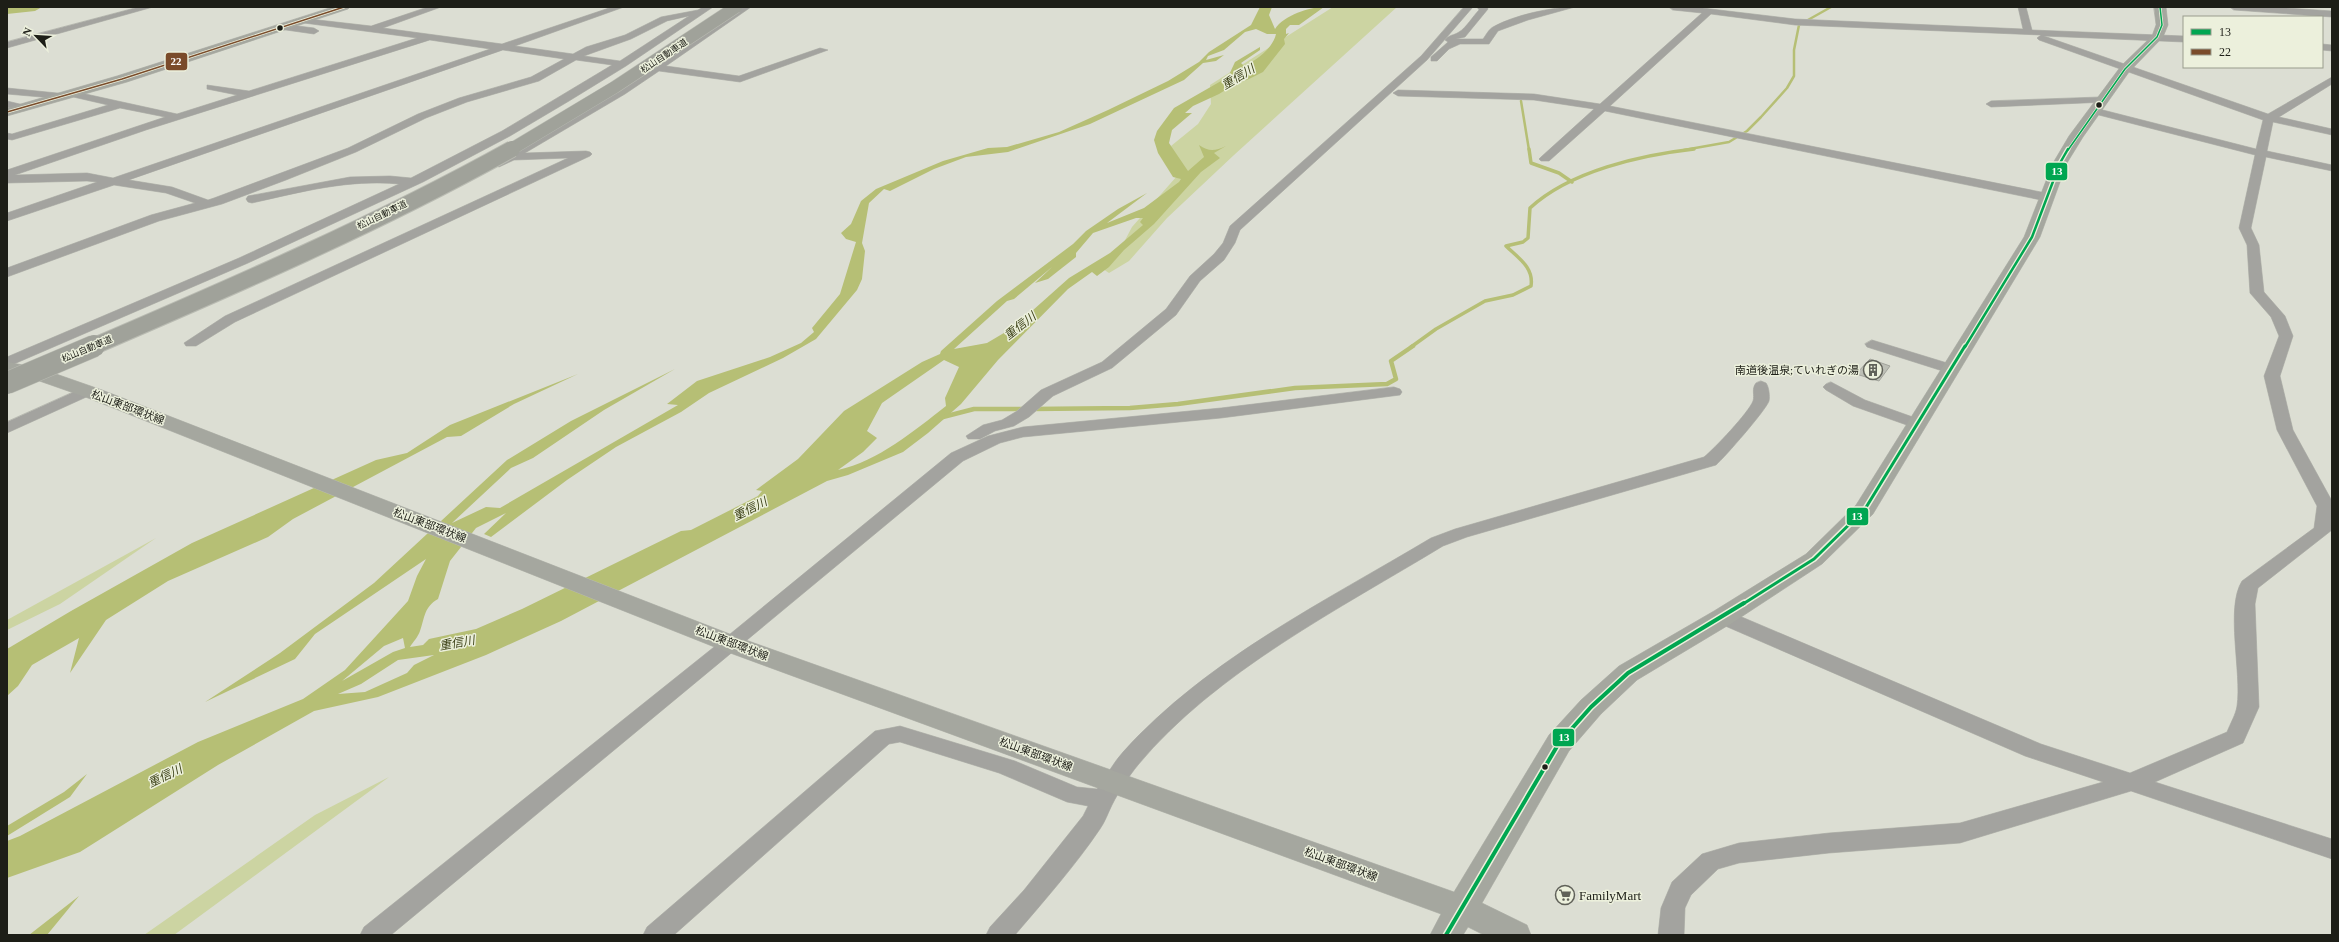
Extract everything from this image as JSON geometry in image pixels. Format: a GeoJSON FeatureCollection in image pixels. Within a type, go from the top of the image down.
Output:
{"type":"FeatureCollection","features":[{"type":"Feature","properties":{"kind":"highway","name":"松山自動車道"},"geometry":{"type":"LineString","coordinates":[[7,371],[305,242],[468,162],[589,93],[721,7]]}},
{"type":"Feature","properties":{"kind":"highway","name":"松山自動車道"},"geometry":{"type":"LineString","coordinates":[[7,383],[318,246],[491,161],[606,94],[736,7]]}},
{"type":"Feature","properties":{"kind":"main road"},"geometry":{"type":"LineString","coordinates":[[7,112],[68,95],[344,7]]}},
{"type":"Feature","properties":{"kind":"main road"},"geometry":{"type":"LineString","coordinates":[[1446,935],[1560,743],[1591,706],[1628,673],[1723,617],[1814,559],[1865,509],[2032,237],[2046,197],[2060,164],[2076,136],[2125,69],[2157,37],[2162,25],[2160,7]]}},
{"type":"Feature","properties":{"kind":"main road","name":"松山東部環状線"},"geometry":{"type":"LineString","coordinates":[[7,368],[43,376],[91,392],[1108,790],[1461,908],[1515,935]]}},
{"type":"Feature","properties":{"kind":"street"},"geometry":{"type":"LineString","coordinates":[[7,45],[149,7]]}},
{"type":"Feature","properties":{"kind":"street"},"geometry":{"type":"LineString","coordinates":[[370,30],[437,7]]}},
{"type":"Feature","properties":{"kind":"street"},"geometry":{"type":"LineString","coordinates":[[7,216],[620,7]]}},
{"type":"Feature","properties":{"kind":"street"},"geometry":{"type":"LineString","coordinates":[[7,391],[316,253],[419,205],[509,158],[582,116],[658,68],[747,7]]}},
{"type":"Feature","properties":{"kind":"street"},"geometry":{"type":"LineString","coordinates":[[957,457],[961,447],[969,438],[989,428],[1008,423],[1023,414],[1047,393],[1107,365],[1171,312],[1183,298],[1194,279],[1219,257],[1232,249],[1256,223],[1413,78],[1469,7]]}},
{"type":"Feature","properties":{"kind":"street"},"geometry":{"type":"LineString","coordinates":[[1441,51],[1454,36],[1462,35],[1484,9],[1481,7]]}},
{"type":"Feature","properties":{"kind":"street"},"geometry":{"type":"LineString","coordinates":[[1219,257],[1229,243],[1234,229],[1441,51],[1462,39],[1486,42],[1495,29],[1526,18],[1571,7]]}},
{"type":"Feature","properties":{"kind":"street"},"geometry":{"type":"LineString","coordinates":[[1673,7],[1795,22],[2183,39]]}},
{"type":"Feature","properties":{"kind":"street"},"geometry":{"type":"LineString","coordinates":[[2022,7],[2028,32]]}},
{"type":"Feature","properties":{"kind":"street"},"geometry":{"type":"LineString","coordinates":[[2238,7],[2332,14]]}},
{"type":"Feature","properties":{"kind":"street"},"geometry":{"type":"LineString","coordinates":[[2238,7],[2244,16]]}},
{"type":"Feature","properties":{"kind":"street"},"geometry":{"type":"LineString","coordinates":[[7,273],[155,218],[218,202],[314,166],[352,150],[408,122],[463,100],[535,79],[599,45],[628,37],[657,21],[706,9]]}},
{"type":"Feature","properties":{"kind":"street"},"geometry":{"type":"LineString","coordinates":[[7,362],[306,231],[412,182],[476,150],[577,93],[706,9]]}},
{"type":"Feature","properties":{"kind":"street"},"geometry":{"type":"LineString","coordinates":[[1545,159],[1708,12]]}},
{"type":"Feature","properties":{"kind":"street"},"geometry":{"type":"LineString","coordinates":[[304,20],[623,64]]}},
{"type":"Feature","properties":{"kind":"street"},"geometry":{"type":"LineString","coordinates":[[282,27],[314,31]]}},
{"type":"Feature","properties":{"kind":"street"},"geometry":{"type":"LineString","coordinates":[[2028,32],[2125,69],[2268,119],[2332,132]]}},
{"type":"Feature","properties":{"kind":"street"},"geometry":{"type":"LineString","coordinates":[[7,174],[179,117],[428,38]]}},
{"type":"Feature","properties":{"kind":"street"},"geometry":{"type":"LineString","coordinates":[[658,68],[740,79],[823,50]]}},
{"type":"Feature","properties":{"kind":"street"},"geometry":{"type":"LineString","coordinates":[[1671,935],[1673,908],[1681,889],[1710,861],[1747,852],[1829,843],[1960,832],[2130,784],[2235,737],[2248,707],[2245,604],[2249,584],[2324,530],[2326,506],[2285,430],[2272,376],[2286,336],[2278,316],[2257,293],[2253,245],[2245,228],[2268,119],[2332,80]]}},
{"type":"Feature","properties":{"kind":"street"},"geometry":{"type":"LineString","coordinates":[[211,87],[250,95]]}},
{"type":"Feature","properties":{"kind":"street"},"geometry":{"type":"LineString","coordinates":[[7,91],[68,95],[179,117]]}},
{"type":"Feature","properties":{"kind":"street"},"geometry":{"type":"LineString","coordinates":[[1398,93],[1534,96],[1602,107],[2046,197]]}},
{"type":"Feature","properties":{"kind":"street"},"geometry":{"type":"LineString","coordinates":[[7,104],[24,108]]}},
{"type":"Feature","properties":{"kind":"street"},"geometry":{"type":"LineString","coordinates":[[1991,104],[2099,105],[2260,153],[2332,168]]}},
{"type":"Feature","properties":{"kind":"street"},"geometry":{"type":"LineString","coordinates":[[7,136],[12,137],[120,105]]}},
{"type":"Feature","properties":{"kind":"street"},"geometry":{"type":"LineString","coordinates":[[192,344],[202,335],[237,315],[586,154],[548,154],[509,158]]}},
{"type":"Feature","properties":{"kind":"street"},"geometry":{"type":"LineString","coordinates":[[7,179],[44,179],[75,176],[168,190],[203,202],[205,205]]}},
{"type":"Feature","properties":{"kind":"street"},"geometry":{"type":"LineString","coordinates":[[218,202],[233,203],[300,187],[356,179],[379,178],[412,182]]}},
{"type":"Feature","properties":{"kind":"street"},"geometry":{"type":"LineString","coordinates":[[1872,344],[1952,369]]}},
{"type":"Feature","properties":{"kind":"street"},"geometry":{"type":"LineString","coordinates":[[999,935],[1033,897],[1092,822],[1108,790],[1144,743],[1204,688],[1258,650],[1437,542],[1462,533],[1710,461],[1722,451],[1761,401],[1761,386]]}},
{"type":"Feature","properties":{"kind":"street"},"geometry":{"type":"LineString","coordinates":[[1830,387],[1859,403],[1918,424]]}},
{"type":"Feature","properties":{"kind":"street"},"geometry":{"type":"LineString","coordinates":[[7,428],[91,392]]}},
{"type":"Feature","properties":{"kind":"street"},"geometry":{"type":"LineString","coordinates":[[373,935],[877,520],[957,457],[994,439],[1023,432],[1221,413],[1394,392]]}},
{"type":"Feature","properties":{"kind":"street"},"geometry":{"type":"LineString","coordinates":[[1723,617],[2033,750],[2130,784],[2332,849]]}},
{"type":"Feature","properties":{"kind":"street"},"geometry":{"type":"LineString","coordinates":[[656,935],[883,737],[900,734],[918,739],[1007,767],[1075,796],[1108,790]]}},
{"type":"Feature","properties":{"kind":"shaded area"},"geometry":{"type":"Polygon","coordinates":[[[1333,7],[1397,7],[1167,218],[1129,261],[1109,273],[1103,269],[1114,261],[1132,227],[1177,176],[1176,159],[1171,146],[1198,124],[1211,104],[1210,85],[1333,7]]]}},
{"type":"Feature","properties":{"kind":"shaded area"},"geometry":{"type":"Polygon","coordinates":[[[156,538],[60,604],[7,630],[7,620],[156,538]]]}},
{"type":"Feature","properties":{"kind":"shaded area"},"geometry":{"type":"Polygon","coordinates":[[[389,777],[174,935],[144,935],[315,815],[389,777]]]}},
{"type":"Feature","properties":{"kind":"water","name":"重信川"},"geometry":{"type":"Polygon","coordinates":[[[1260,7],[1272,7],[1269,15],[1275,29],[1279,24],[1291,16],[1312,8],[1324,7],[1299,25],[1290,25],[1286,29],[1286,34],[1289,33],[1284,39],[1285,44],[1263,72],[1247,80],[1238,82],[1219,94],[1193,106],[1185,113],[1192,113],[1172,130],[1169,143],[1188,171],[1204,157],[1199,145],[1206,149],[1212,150],[1226,146],[1214,153],[1220,158],[1201,172],[1154,224],[1124,250],[1109,267],[1097,276],[1092,272],[1068,289],[998,360],[961,404],[928,433],[903,452],[848,475],[827,481],[561,621],[486,655],[378,697],[314,711],[218,765],[80,852],[7,878],[7,841],[20,836],[198,742],[303,699],[345,670],[408,601],[417,576],[426,559],[315,634],[295,659],[205,702],[280,653],[374,583],[507,460],[571,421],[675,369],[604,410],[533,458],[511,468],[452,523],[486,507],[500,508],[678,405],[667,404],[697,381],[770,357],[801,343],[814,332],[812,328],[840,294],[856,242],[846,239],[841,233],[851,224],[861,201],[876,189],[943,161],[988,148],[1007,147],[1059,132],[1168,81],[1199,62],[1209,52],[1251,25],[1260,7]],[[1256,29],[1245,32],[1224,50],[1208,56],[1206,60],[1224,55],[1216,61],[1203,63],[1184,80],[1090,124],[1008,152],[966,157],[934,169],[890,191],[884,189],[869,203],[862,243],[865,251],[862,279],[857,290],[816,339],[783,358],[709,393],[681,412],[616,447],[567,480],[491,537],[484,534],[506,513],[476,528],[450,561],[438,599],[427,609],[419,633],[410,647],[423,645],[429,639],[476,629],[522,609],[681,531],[691,530],[758,496],[762,491],[756,490],[798,459],[844,411],[922,362],[940,354],[941,351],[997,301],[1073,244],[1086,231],[1118,209],[1147,193],[1107,223],[1144,208],[1179,182],[1181,179],[1173,177],[1158,153],[1154,140],[1157,131],[1174,108],[1228,77],[1235,62],[1260,47],[1260,50],[1241,63],[1244,66],[1259,57],[1272,44],[1276,34],[1267,34],[1256,29]],[[1136,218],[1093,233],[1076,253],[1076,257],[1048,279],[1035,283],[1052,267],[1014,299],[1007,301],[954,349],[987,343],[1014,327],[1069,278],[1110,253],[1143,225],[1140,222],[1143,218],[1136,218]],[[944,360],[882,403],[867,431],[877,438],[863,452],[838,470],[867,460],[895,444],[946,406],[945,398],[959,367],[944,360]],[[403,638],[384,646],[342,681],[393,652],[405,648],[403,638]],[[434,655],[398,660],[361,684],[338,694],[365,692],[407,673],[414,665],[434,655]]]}},
{"type":"Feature","properties":{"kind":"water"},"geometry":{"type":"Polygon","coordinates":[[[578,374],[514,404],[461,436],[447,437],[293,519],[268,537],[168,581],[106,620],[70,673],[79,638],[32,665],[18,686],[7,696],[7,649],[71,611],[192,543],[376,460],[407,453],[450,425],[578,374]]]}},
{"type":"Feature","properties":{"kind":"water"},"geometry":{"type":"Polygon","coordinates":[[[87,774],[70,797],[7,836],[7,826],[64,792],[87,774]]]}},
{"type":"Feature","properties":{"kind":"water"},"geometry":{"type":"Polygon","coordinates":[[[79,896],[47,935],[29,935],[79,896]]]}},
{"type":"Feature","properties":{"kind":"building","name":"南道後温泉;ていれぎの湯"},"geometry":{"type":"Polygon","coordinates":[[[1870,359],[1890,366],[1879,381],[1856,374],[1870,359]]]}},
{"type":"Feature","properties":{"kind":"waterway"},"geometry":{"type":"LineString","coordinates":[[7,10],[35,7]]}},
{"type":"Feature","properties":{"kind":"waterway"},"geometry":{"type":"LineString","coordinates":[[1684,150],[1729,142],[1747,131],[1787,88],[1794,76],[1794,50],[1799,25],[1831,7]]}},
{"type":"Feature","properties":{"kind":"waterway"},"geometry":{"type":"LineString","coordinates":[[1521,101],[1529,150]]}},
{"type":"Feature","properties":{"kind":"waterway"},"geometry":{"type":"LineString","coordinates":[[1529,149],[1531,163],[1559,173],[1571,181]]}},
{"type":"Feature","properties":{"kind":"waterway"},"geometry":{"type":"LineString","coordinates":[[1571,181],[1607,167],[1629,161],[1694,149]]}},
{"type":"Feature","properties":{"kind":"waterway"},"geometry":{"type":"LineString","coordinates":[[1411,347],[1436,329],[1485,301],[1513,295],[1531,286],[1528,268],[1506,246],[1523,242],[1528,238],[1530,208],[1546,195],[1571,181]]}},
{"type":"Feature","properties":{"kind":"waterway"},"geometry":{"type":"LineString","coordinates":[[1032,409],[1130,408],[1178,404],[1295,388],[1387,384],[1396,379],[1391,361],[1413,346]]}},
{"type":"Feature","properties":{"kind":"waterway"},"geometry":{"type":"LineString","coordinates":[[943,417],[974,409],[1025,409]]}},
{"type":"Feature","properties":{"kind":"transit line","name":"22"},"geometry":{"type":"LineString","coordinates":[[7,112],[122,79],[344,7]]}},
{"type":"Feature","properties":{"kind":"transit line","name":"13"},"geometry":{"type":"LineString","coordinates":[[1446,935],[1559,743],[1591,707],[1628,673],[1723,617],[1814,559],[1865,509],[2032,237],[2060,163],[2076,136],[2125,69],[2157,37],[2162,25],[2160,7]]}},
{"type":"Feature","properties":{"kind":"place","name":"南道後温泉;ていれぎの湯"},"geometry":{"type":"Point","coordinates":[1873,370]}},
{"type":"Feature","properties":{"kind":"place","name":"FamilyMart"},"geometry":{"type":"Point","coordinates":[1565,895]}}]}
